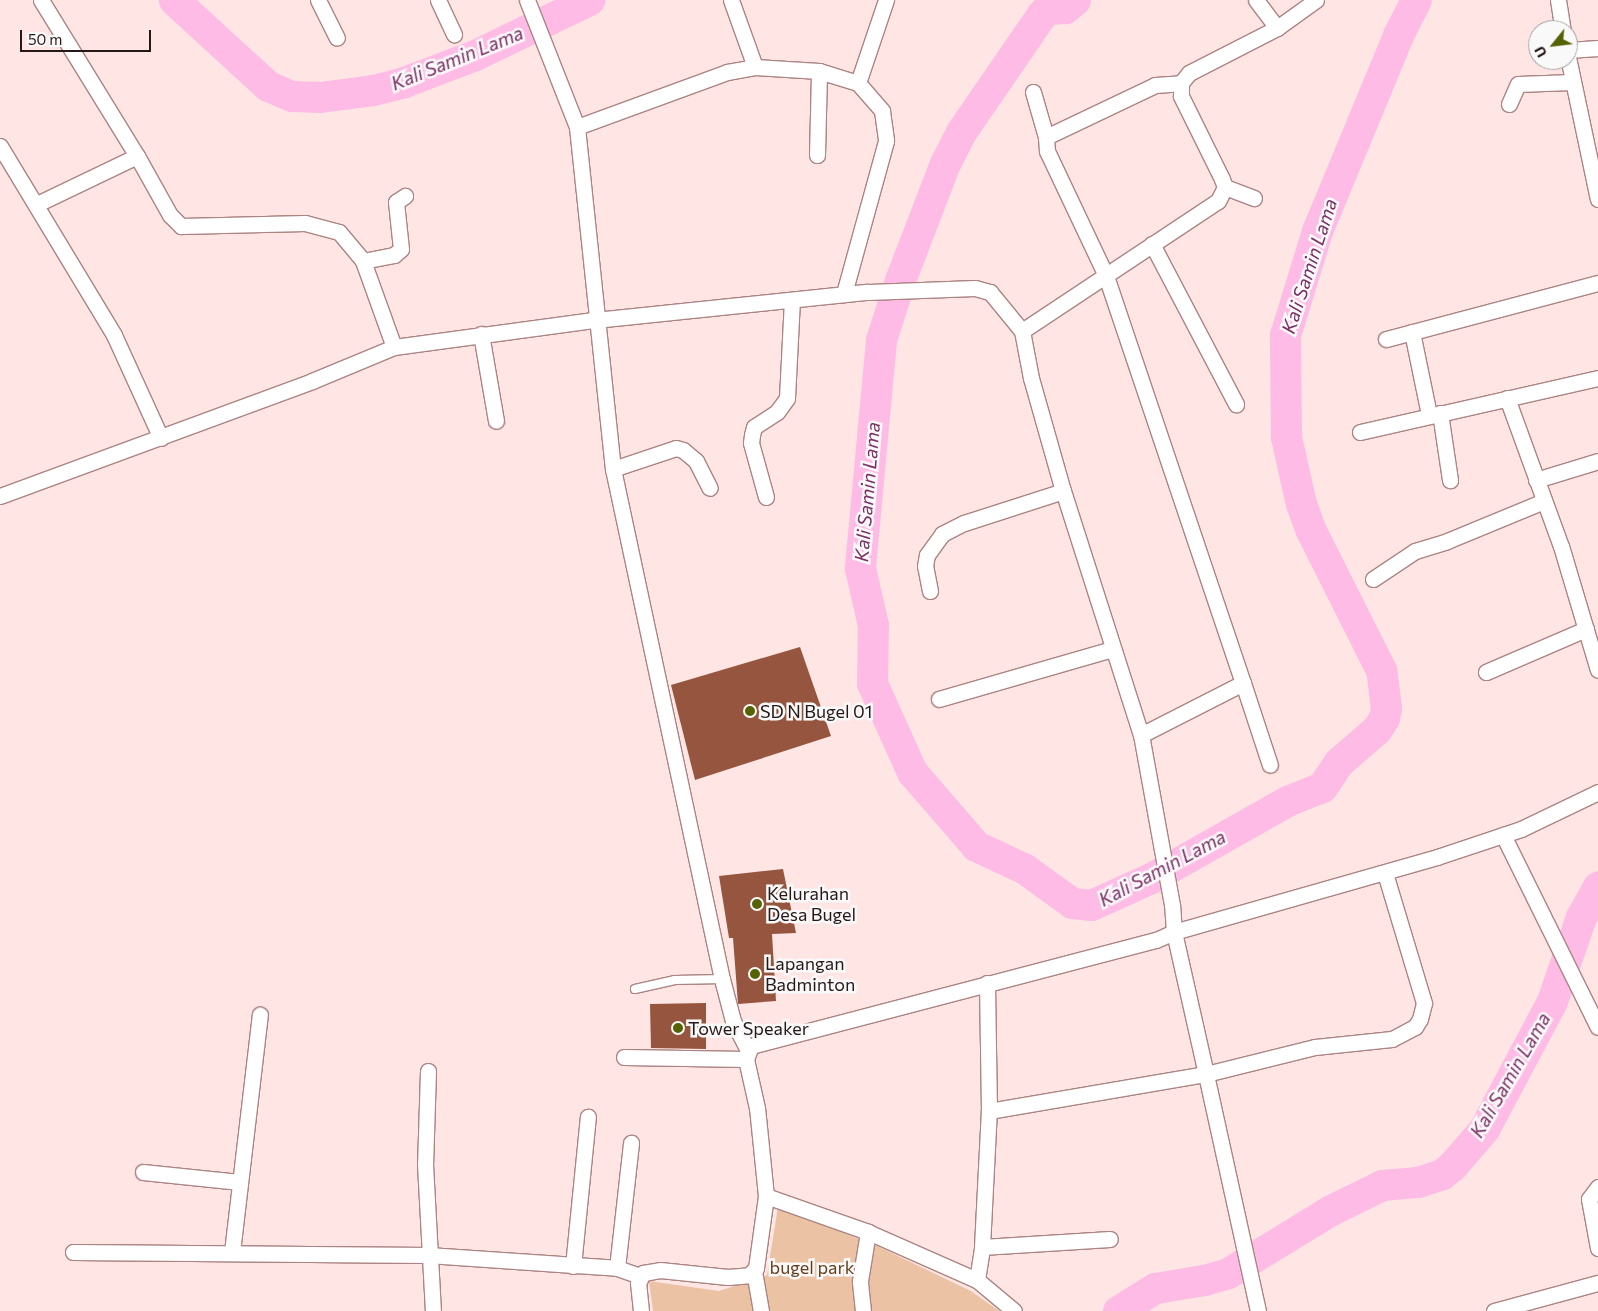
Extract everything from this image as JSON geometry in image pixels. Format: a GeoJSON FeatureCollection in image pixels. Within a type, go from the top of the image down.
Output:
{"type":"FeatureCollection","features":[{"type":"Feature","properties":{"kind":"street"},"geometry":{"type":"LineString","coordinates":[[41,0],[137,156],[170,216],[181,226],[314,225],[339,232],[363,261],[394,347]]}},
{"type":"Feature","properties":{"kind":"street"},"geometry":{"type":"LineString","coordinates":[[318,0],[337,38]]}},
{"type":"Feature","properties":{"kind":"street"},"geometry":{"type":"LineString","coordinates":[[438,0],[454,35]]}},
{"type":"Feature","properties":{"kind":"street"},"geometry":{"type":"LineString","coordinates":[[527,0],[577,127],[595,320],[612,469],[722,979],[746,1054],[757,1108],[766,1196],[754,1272],[761,1311]]}},
{"type":"Feature","properties":{"kind":"street"},"geometry":{"type":"LineString","coordinates":[[731,0],[755,67]]}},
{"type":"Feature","properties":{"kind":"street"},"geometry":{"type":"LineString","coordinates":[[858,83],[886,0]]}},
{"type":"Feature","properties":{"kind":"street"},"geometry":{"type":"LineString","coordinates":[[1256,0],[1277,28]]}},
{"type":"Feature","properties":{"kind":"street"},"geometry":{"type":"LineString","coordinates":[[1254,198],[1225,187],[1181,96],[1181,83],[1189,73],[1277,28],[1316,0]]}},
{"type":"Feature","properties":{"kind":"street"},"geometry":{"type":"LineString","coordinates":[[1558,0],[1561,20]]}},
{"type":"Feature","properties":{"kind":"street"},"geometry":{"type":"LineString","coordinates":[[1578,49],[1598,48]]}},
{"type":"Feature","properties":{"kind":"street"},"geometry":{"type":"LineString","coordinates":[[577,127],[718,75],[755,67],[819,71],[858,83],[882,111],[886,141],[844,294]]}},
{"type":"Feature","properties":{"kind":"street"},"geometry":{"type":"LineString","coordinates":[[1570,70],[1598,199]]}},
{"type":"Feature","properties":{"kind":"street"},"geometry":{"type":"LineString","coordinates":[[817,155],[819,71]]}},
{"type":"Feature","properties":{"kind":"street"},"geometry":{"type":"LineString","coordinates":[[1509,104],[1518,84],[1572,82]]}},
{"type":"Feature","properties":{"kind":"street"},"geometry":{"type":"LineString","coordinates":[[1046,137],[1155,84],[1181,83]]}},
{"type":"Feature","properties":{"kind":"street"},"geometry":{"type":"LineString","coordinates":[[1034,92],[1046,137],[1047,151],[1106,276],[1270,765]]}},
{"type":"Feature","properties":{"kind":"street"},"geometry":{"type":"LineString","coordinates":[[0,146],[37,204],[114,335],[161,438]]}},
{"type":"Feature","properties":{"kind":"street"},"geometry":{"type":"LineString","coordinates":[[37,204],[137,156]]}},
{"type":"Feature","properties":{"kind":"street"},"geometry":{"type":"LineString","coordinates":[[1022,331],[1218,201],[1225,187]]}},
{"type":"Feature","properties":{"kind":"street"},"geometry":{"type":"LineString","coordinates":[[363,261],[394,254],[401,249],[396,202],[405,196]]}},
{"type":"Feature","properties":{"kind":"street"},"geometry":{"type":"LineString","coordinates":[[1152,244],[1236,404]]}},
{"type":"Feature","properties":{"kind":"street"},"geometry":{"type":"LineString","coordinates":[[1386,339],[1598,283]]}},
{"type":"Feature","properties":{"kind":"street"},"geometry":{"type":"LineString","coordinates":[[0,496],[161,438],[394,347],[595,320],[844,294],[983,289],[997,300],[1022,331],[1031,378],[1063,491],[1140,735],[1172,905],[1174,932],[1258,1311]]}},
{"type":"Feature","properties":{"kind":"street"},"geometry":{"type":"LineString","coordinates":[[766,497],[751,443],[752,435],[754,427],[777,412],[787,398],[792,300]]}},
{"type":"Feature","properties":{"kind":"street"},"geometry":{"type":"LineString","coordinates":[[1412,332],[1435,414],[1450,480]]}},
{"type":"Feature","properties":{"kind":"street"},"geometry":{"type":"LineString","coordinates":[[481,334],[496,421]]}},
{"type":"Feature","properties":{"kind":"street"},"geometry":{"type":"LineString","coordinates":[[1360,432],[1598,378]]}},
{"type":"Feature","properties":{"kind":"street"},"geometry":{"type":"LineString","coordinates":[[1508,398],[1536,480],[1562,546],[1598,670]]}},
{"type":"Feature","properties":{"kind":"street"},"geometry":{"type":"LineString","coordinates":[[612,469],[676,448],[683,450],[696,461],[710,488]]}},
{"type":"Feature","properties":{"kind":"street"},"geometry":{"type":"LineString","coordinates":[[1536,480],[1598,461]]}},
{"type":"Feature","properties":{"kind":"street"},"geometry":{"type":"LineString","coordinates":[[930,591],[925,566],[927,555],[942,534],[964,523],[1063,491]]}},
{"type":"Feature","properties":{"kind":"street"},"geometry":{"type":"LineString","coordinates":[[1372,579],[1415,550],[1447,541],[1544,501]]}},
{"type":"Feature","properties":{"kind":"street"},"geometry":{"type":"LineString","coordinates":[[1486,672],[1586,629]]}},
{"type":"Feature","properties":{"kind":"street"},"geometry":{"type":"LineString","coordinates":[[939,698],[1112,649]]}},
{"type":"Feature","properties":{"kind":"street"},"geometry":{"type":"LineString","coordinates":[[1140,735],[1244,683]]}},
{"type":"Feature","properties":{"kind":"street"},"geometry":{"type":"LineString","coordinates":[[624,1057],[746,1054],[756,1044],[1156,940],[1174,932],[1385,873],[1502,835],[1564,810],[1598,792]]}},
{"type":"Feature","properties":{"kind":"street"},"geometry":{"type":"LineString","coordinates":[[1502,835],[1598,1027]]}},
{"type":"Feature","properties":{"kind":"street"},"geometry":{"type":"LineString","coordinates":[[989,1111],[1206,1074],[1315,1048],[1392,1038],[1415,1027],[1420,1019],[1424,1003],[1385,873]]}},
{"type":"Feature","properties":{"kind":"street"},"geometry":{"type":"LineString","coordinates":[[976,1280],[982,1247],[989,1111],[987,984]]}},
{"type":"Feature","properties":{"kind":"street"},"geometry":{"type":"LineString","coordinates":[[232,1252],[260,1016]]}},
{"type":"Feature","properties":{"kind":"street"},"geometry":{"type":"LineString","coordinates":[[428,1071],[428,1255],[433,1311]]}},
{"type":"Feature","properties":{"kind":"street"},"geometry":{"type":"LineString","coordinates":[[573,1266],[588,1117]]}},
{"type":"Feature","properties":{"kind":"street"},"geometry":{"type":"LineString","coordinates":[[617,1268],[630,1143]]}},
{"type":"Feature","properties":{"kind":"street"},"geometry":{"type":"LineString","coordinates":[[143,1172],[239,1182]]}},
{"type":"Feature","properties":{"kind":"street"},"geometry":{"type":"LineString","coordinates":[[1598,1187],[1589,1199],[1598,1248]]}},
{"type":"Feature","properties":{"kind":"street"},"geometry":{"type":"LineString","coordinates":[[766,1196],[868,1232],[976,1280],[1014,1311]]}},
{"type":"Feature","properties":{"kind":"street"},"geometry":{"type":"LineString","coordinates":[[863,1311],[860,1281],[868,1232]]}},
{"type":"Feature","properties":{"kind":"street"},"geometry":{"type":"LineString","coordinates":[[982,1247],[1110,1239]]}},
{"type":"Feature","properties":{"kind":"street"},"geometry":{"type":"LineString","coordinates":[[73,1252],[428,1255],[617,1268],[640,1276],[660,1270],[728,1277],[754,1272]]}},
{"type":"Feature","properties":{"kind":"street"},"geometry":{"type":"LineString","coordinates":[[640,1276],[641,1311]]}},
{"type":"Feature","properties":{"kind":"street"},"geometry":{"type":"LineString","coordinates":[[1494,1311],[1598,1283]]}},
{"type":"Feature","properties":{"kind":"lane"},"geometry":{"type":"LineString","coordinates":[[635,989],[675,980],[722,979]]}},
{"type":"Feature","properties":{"kind":"green space","name":"bugel park"},"geometry":{"type":"Polygon","coordinates":[[[778,1207],[877,1246],[971,1291],[999,1311],[653,1311],[649,1281],[719,1291],[767,1275],[778,1207]]]}},
{"type":"Feature","properties":{"kind":"building","name":"SD N Bugel 01"},"geometry":{"type":"Polygon","coordinates":[[[800,647],[831,736],[695,780],[671,685],[800,647]]]}},
{"type":"Feature","properties":{"kind":"building","name":"Kelurahan Desa Bugel"},"geometry":{"type":"Polygon","coordinates":[[[783,869],[796,933],[772,934],[776,1001],[738,1004],[733,938],[729,938],[719,876],[783,869]]]}},
{"type":"Feature","properties":{"kind":"building","name":"Tower Speaker"},"geometry":{"type":"Polygon","coordinates":[[[706,1003],[706,1049],[651,1048],[650,1004],[706,1003]]]}},
{"type":"Feature","properties":{"kind":"waterway","name":"Kali Samin Lama"},"geometry":{"type":"LineString","coordinates":[[174,0],[268,86],[292,96],[320,97],[373,90],[404,82],[475,55],[589,0]]}},
{"type":"Feature","properties":{"kind":"waterway","name":"Kali Samin Lama"},"geometry":{"type":"LineString","coordinates":[[1075,0],[1065,8],[1047,9],[1042,14],[961,132],[945,163],[900,280],[881,340],[860,568],[873,625],[872,683],[912,772],[976,846],[1025,869],[1072,903],[1091,905],[1151,878],[1287,801],[1322,787],[1339,762],[1377,729],[1384,718],[1386,708],[1381,670],[1311,531],[1301,504],[1286,437],[1285,335],[1317,231],[1398,35],[1416,0]]}},
{"type":"Feature","properties":{"kind":"waterway","name":"Kali Samin Lama"},"geometry":{"type":"LineString","coordinates":[[1118,1311],[1155,1288],[1204,1280],[1228,1273],[1331,1210],[1382,1185],[1418,1182],[1442,1174],[1452,1166],[1484,1129],[1552,1001],[1581,917],[1598,886]]}},
{"type":"Feature","properties":{"kind":"place","name":"SD N Bugel 01"},"geometry":{"type":"Point","coordinates":[750,711]}},
{"type":"Feature","properties":{"kind":"place","name":"Kelurahan Desa Bugel"},"geometry":{"type":"Point","coordinates":[757,904]}},
{"type":"Feature","properties":{"kind":"place","name":"Lapangan Badminton"},"geometry":{"type":"Point","coordinates":[755,974]}},
{"type":"Feature","properties":{"kind":"place","name":"Tower Speaker"},"geometry":{"type":"Point","coordinates":[678,1028]}}]}
